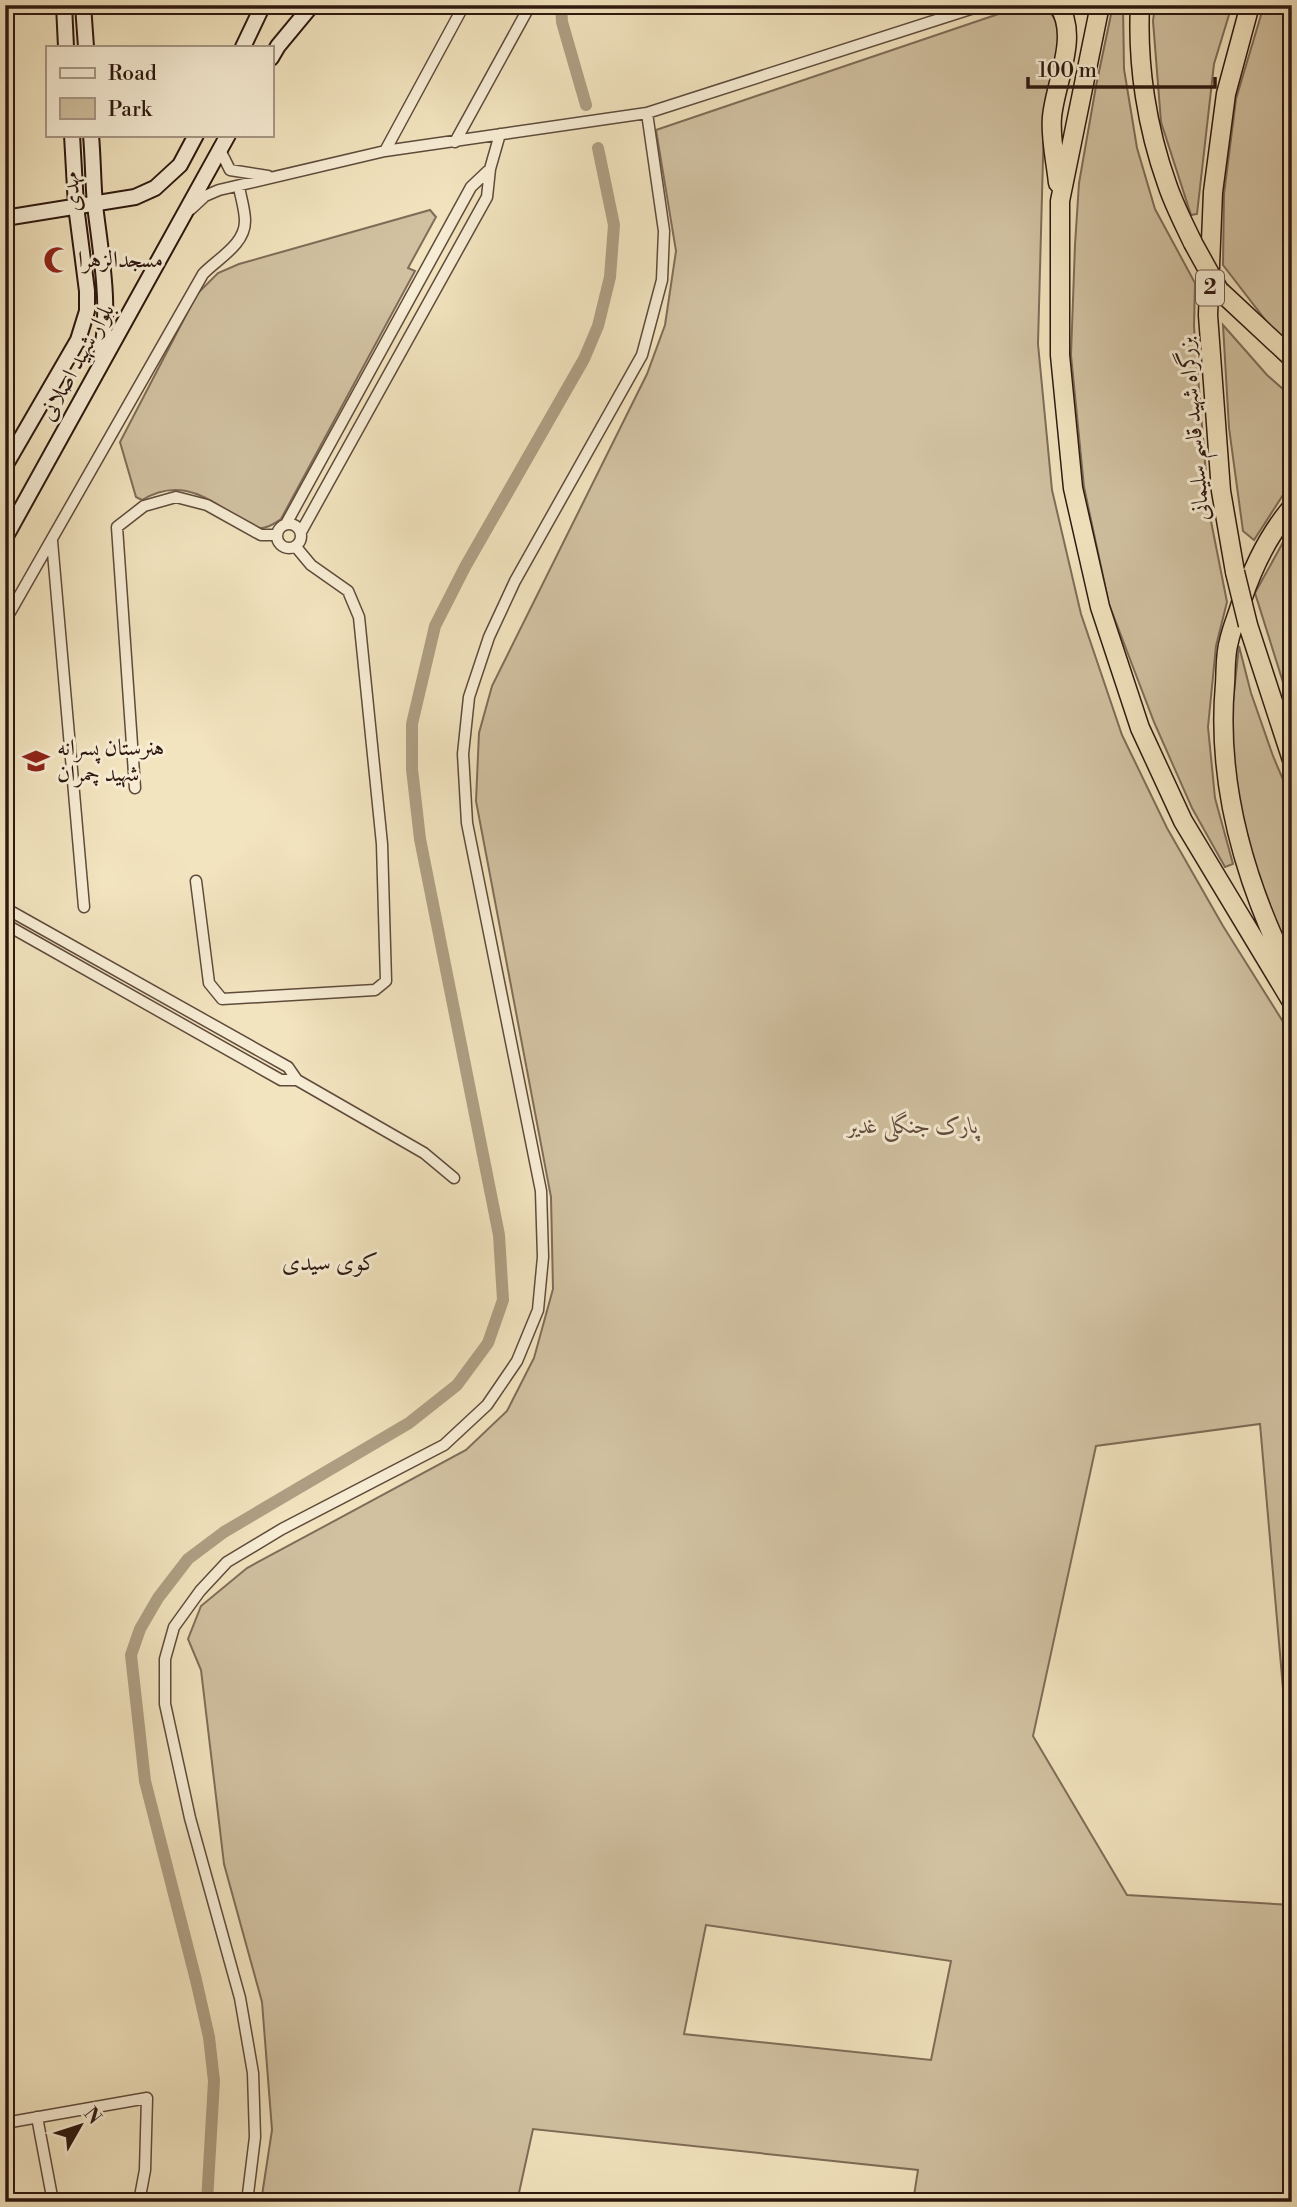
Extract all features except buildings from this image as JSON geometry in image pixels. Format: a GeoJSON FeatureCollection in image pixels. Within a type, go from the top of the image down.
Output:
{"type":"FeatureCollection","features":[{"type":"Feature","properties":{"kind":"highway"},"geometry":{"type":"LineString","coordinates":[[1058,5],[1065,15],[1068,31],[1052,118],[1060,201],[1061,368],[1073,488],[1100,607],[1140,728],[1183,821],[1292,1002]]}},
{"type":"Feature","properties":{"kind":"highway"},"geometry":{"type":"LineString","coordinates":[[1060,201],[1100,5]]}},
{"type":"Feature","properties":{"kind":"highway"},"geometry":{"type":"LineString","coordinates":[[1140,5],[1139,27],[1148,120],[1167,186],[1193,243],[1219,290],[1292,358]]}},
{"type":"Feature","properties":{"kind":"highway","name":"بزرگراه شهید قاسم سلیمانی"},"geometry":{"type":"LineString","coordinates":[[1250,5],[1226,94],[1213,192],[1208,315],[1221,491],[1235,572],[1248,625],[1292,760]]}},
{"type":"Feature","properties":{"kind":"highway"},"geometry":{"type":"LineString","coordinates":[[1292,506],[1252,569],[1228,643],[1221,722],[1229,797],[1243,862],[1275,944],[1292,976]]}},
{"type":"Feature","properties":{"kind":"main road"},"geometry":{"type":"LineString","coordinates":[[64,5],[66,46]]}},
{"type":"Feature","properties":{"kind":"main road"},"geometry":{"type":"LineString","coordinates":[[83,5],[86,46]]}},
{"type":"Feature","properties":{"kind":"main road"},"geometry":{"type":"LineString","coordinates":[[244,46],[264,5]]}},
{"type":"Feature","properties":{"kind":"main road"},"geometry":{"type":"LineString","coordinates":[[273,55],[312,5]]}},
{"type":"Feature","properties":{"kind":"main road","name":"مهدی"},"geometry":{"type":"LineString","coordinates":[[72,136],[76,206],[87,291],[87,311],[78,340]]}},
{"type":"Feature","properties":{"kind":"main road","name":"مهدی"},"geometry":{"type":"LineString","coordinates":[[91,136],[95,204],[106,290],[105,334],[97,371]]}},
{"type":"Feature","properties":{"kind":"main road"},"geometry":{"type":"LineString","coordinates":[[5,218],[135,197],[155,188],[180,165],[195,136]]}},
{"type":"Feature","properties":{"kind":"main road","name":"بلوار شهید اصلانی"},"geometry":{"type":"LineString","coordinates":[[5,538],[227,136]]}},
{"type":"Feature","properties":{"kind":"main road","name":"بلوار شهید اصلانی"},"geometry":{"type":"LineString","coordinates":[[5,466],[78,340]]}},
{"type":"Feature","properties":{"kind":"street"},"geometry":{"type":"LineString","coordinates":[[385,151],[464,5]]}},
{"type":"Feature","properties":{"kind":"street"},"geometry":{"type":"LineString","coordinates":[[184,215],[205,196],[271,176],[385,151],[647,113],[983,5]]}},
{"type":"Feature","properties":{"kind":"street"},"geometry":{"type":"LineString","coordinates":[[455,142],[528,9]]}},
{"type":"Feature","properties":{"kind":"street"},"geometry":{"type":"LineString","coordinates":[[247,2202],[255,2137],[253,2073],[240,1998],[190,1818],[165,1704],[165,1659],[174,1627],[200,1591],[227,1562],[282,1528],[444,1445],[487,1405],[517,1361],[538,1310],[543,1257],[541,1191],[467,823],[463,754],[469,697],[489,637],[515,581],[642,355],[662,280],[664,231],[647,113]]}},
{"type":"Feature","properties":{"kind":"street"},"geometry":{"type":"LineString","coordinates":[[277,535],[283,547],[290,549],[302,540],[302,532],[487,197],[490,169],[500,134]]}},
{"type":"Feature","properties":{"kind":"street"},"geometry":{"type":"LineString","coordinates":[[220,150],[230,170],[271,176]]}},
{"type":"Feature","properties":{"kind":"street"},"geometry":{"type":"LineString","coordinates":[[277,535],[286,524],[471,187],[490,169]]}},
{"type":"Feature","properties":{"kind":"street"},"geometry":{"type":"LineString","coordinates":[[5,621],[203,274],[216,260],[232,249],[241,237],[245,224],[239,187]]}},
{"type":"Feature","properties":{"kind":"street"},"geometry":{"type":"LineString","coordinates":[[455,217],[471,225]]}},
{"type":"Feature","properties":{"kind":"street"},"geometry":{"type":"LineString","coordinates":[[434,258],[448,266]]}},
{"type":"Feature","properties":{"kind":"street"},"geometry":{"type":"LineString","coordinates":[[391,333],[406,342]]}},
{"type":"Feature","properties":{"kind":"street"},"geometry":{"type":"LineString","coordinates":[[335,436],[350,445]]}},
{"type":"Feature","properties":{"kind":"street"},"geometry":{"type":"LineString","coordinates":[[135,788],[117,527],[144,506],[176,497],[207,505],[261,535],[277,535]]}},
{"type":"Feature","properties":{"kind":"street"},"geometry":{"type":"LineString","coordinates":[[286,524],[298,526],[302,532]]}},
{"type":"Feature","properties":{"kind":"street"},"geometry":{"type":"LineString","coordinates":[[52,540],[84,907]]}},
{"type":"Feature","properties":{"kind":"street"},"geometry":{"type":"LineString","coordinates":[[196,881],[209,984],[222,999],[375,990],[386,981],[382,844],[359,617],[348,591],[311,565],[296,547]]}},
{"type":"Feature","properties":{"kind":"street"},"geometry":{"type":"LineString","coordinates":[[5,908],[288,1067],[297,1080],[424,1153],[454,1178]]}},
{"type":"Feature","properties":{"kind":"street"},"geometry":{"type":"LineString","coordinates":[[5,924],[281,1080],[297,1080]]}},
{"type":"Feature","properties":{"kind":"street"},"geometry":{"type":"LineString","coordinates":[[5,2123],[147,2098],[145,2170],[139,2202]]}},
{"type":"Feature","properties":{"kind":"street"},"geometry":{"type":"LineString","coordinates":[[37,2118],[53,2202]]}},
{"type":"Feature","properties":{"kind":"green space","name":"پارک جنگلی غدیر"},"geometry":{"type":"Polygon","coordinates":[[[1025,5],[1045,5],[1061,28],[1044,121],[1038,344],[1052,490],[1081,614],[1122,735],[1167,828],[1223,926],[1292,1036],[1292,1792],[1260,1424],[1096,1446],[1033,1736],[1127,1895],[1292,1905],[1292,2202],[913,2202],[918,2170],[533,2129],[517,2202],[261,2202],[272,2130],[262,2002],[224,1864],[201,1670],[188,1639],[201,1606],[247,1568],[466,1450],[507,1411],[534,1358],[553,1289],[551,1197],[476,801],[479,733],[492,686],[647,374],[665,325],[676,251],[656,130],[1025,5]],[[706,1925],[684,2034],[931,2060],[951,1961],[706,1925]]]}},
{"type":"Feature","properties":{"kind":"green space"},"geometry":{"type":"Polygon","coordinates":[[[1113,5],[1123,5],[1124,69],[1137,148],[1155,209],[1195,283],[1194,327],[1209,511],[1227,602],[1216,646],[1208,727],[1215,798],[1233,864],[1225,867],[1192,808],[1154,722],[1109,604],[1084,487],[1071,355],[1075,245],[1079,183],[1113,5]]]}},
{"type":"Feature","properties":{"kind":"green space"},"geometry":{"type":"Polygon","coordinates":[[[1155,5],[1232,5],[1214,64],[1197,214],[1191,215],[1161,122],[1153,21],[1155,5]]]}},
{"type":"Feature","properties":{"kind":"green space"},"geometry":{"type":"Polygon","coordinates":[[[1264,5],[1292,5],[1292,348],[1267,322],[1223,265],[1224,194],[1236,99],[1264,5]]]}},
{"type":"Feature","properties":{"kind":"green space"},"geometry":{"type":"Polygon","coordinates":[[[430,210],[436,217],[408,268],[415,271],[281,519],[266,527],[252,527],[207,499],[186,491],[165,491],[142,500],[136,497],[120,442],[197,294],[218,273],[239,264],[430,210]]]}},
{"type":"Feature","properties":{"kind":"green space"},"geometry":{"type":"Polygon","coordinates":[[[1223,325],[1267,375],[1292,397],[1292,486],[1283,495],[1254,540],[1243,531],[1229,428],[1223,325]]]}},
{"type":"Feature","properties":{"kind":"green space"},"geometry":{"type":"Polygon","coordinates":[[[1292,526],[1292,711],[1255,593],[1292,526]]]}},
{"type":"Feature","properties":{"kind":"green space"},"geometry":{"type":"Polygon","coordinates":[[[1239,646],[1251,693],[1292,801],[1292,960],[1252,864],[1237,798],[1230,730],[1239,646]]]}},
{"type":"Feature","properties":{"kind":"waterway"},"geometry":{"type":"LineString","coordinates":[[561,5],[562,22],[586,105]]}},
{"type":"Feature","properties":{"kind":"waterway"},"geometry":{"type":"LineString","coordinates":[[207,2202],[214,2081],[209,2037],[145,1781],[131,1655],[140,1629],[158,1598],[188,1559],[224,1532],[409,1423],[457,1385],[488,1343],[503,1300],[499,1235],[420,839],[412,769],[412,724],[435,626],[465,567],[584,359],[598,326],[610,277],[614,225],[598,148]]}},
{"type":"Feature","properties":{"kind":"place","name":"مسجدالزهرا"},"geometry":{"type":"Point","coordinates":[57,260]}},
{"type":"Feature","properties":{"kind":"place","name":"هنرستان پسرانه شهید چمران"},"geometry":{"type":"Point","coordinates":[36,761]}},
{"type":"Feature","properties":{"kind":"district","name":"کوی سیدی"},"geometry":{"type":"Point","coordinates":[330,1263]}}]}
